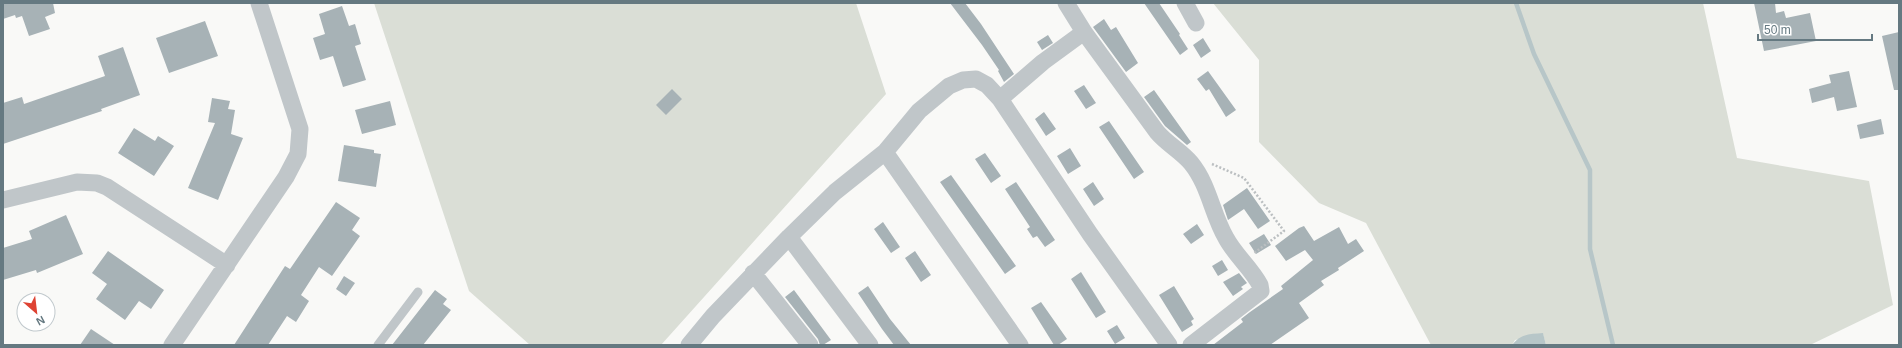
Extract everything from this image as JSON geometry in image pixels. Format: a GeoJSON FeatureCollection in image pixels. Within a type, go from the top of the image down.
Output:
{"type":"FeatureCollection","features":[{"type":"Feature","properties":{"kind":"street"},"geometry":{"type":"LineString","coordinates":[[172,345],[293,166],[300,142],[300,129],[259,3]]}},
{"type":"Feature","properties":{"kind":"street"},"geometry":{"type":"LineString","coordinates":[[1066,3],[1084,32],[1163,139],[1185,156],[1192,164],[1206,189],[1226,239],[1258,281],[1261,291],[1191,345]]}},
{"type":"Feature","properties":{"kind":"street"},"geometry":{"type":"LineString","coordinates":[[1185,3],[1196,23]]}},
{"type":"Feature","properties":{"kind":"street"},"geometry":{"type":"LineString","coordinates":[[1000,99],[1043,62],[1084,32]]}},
{"type":"Feature","properties":{"kind":"street"},"geometry":{"type":"LineString","coordinates":[[689,345],[713,316],[753,273],[835,192],[885,152],[919,111],[949,86],[963,80],[976,79],[987,85],[1000,99],[1090,234],[1169,345]]}},
{"type":"Feature","properties":{"kind":"street"},"geometry":{"type":"LineString","coordinates":[[885,152],[1020,345]]}},
{"type":"Feature","properties":{"kind":"street"},"geometry":{"type":"LineString","coordinates":[[3,200],[77,182],[96,183],[107,187],[227,265]]}},
{"type":"Feature","properties":{"kind":"street"},"geometry":{"type":"LineString","coordinates":[[789,237],[870,345]]}},
{"type":"Feature","properties":{"kind":"street"},"geometry":{"type":"LineString","coordinates":[[753,273],[810,345]]}},
{"type":"Feature","properties":{"kind":"lane"},"geometry":{"type":"LineString","coordinates":[[378,345],[418,292]]}},
{"type":"Feature","properties":{"kind":"path"},"geometry":{"type":"LineString","coordinates":[[1206,162],[1244,178],[1284,231],[1250,256],[1239,257]]}},
{"type":"Feature","properties":{"kind":"shaded area"},"geometry":{"type":"Polygon","coordinates":[[[374,3],[856,3],[886,94],[661,345],[530,345],[469,291],[374,3]]]}},
{"type":"Feature","properties":{"kind":"shaded area"},"geometry":{"type":"Polygon","coordinates":[[[1213,3],[1703,3],[1737,158],[1869,181],[1893,305],[1810,345],[1546,345],[1543,334],[1515,340],[1512,345],[1431,345],[1366,223],[1319,203],[1259,142],[1259,60],[1213,3]]]}},
{"type":"Feature","properties":{"kind":"shaded area"},"geometry":{"type":"Polygon","coordinates":[[[1543,333],[1546,345],[1512,345],[1515,341],[1522,337],[1530,334],[1543,333]]]}},
{"type":"Feature","properties":{"kind":"building"},"geometry":{"type":"Polygon","coordinates":[[[3,3],[53,3],[55,13],[45,17],[50,29],[29,36],[22,16],[16,18],[15,15],[3,19],[3,3]]]}},
{"type":"Feature","properties":{"kind":"building"},"geometry":{"type":"Polygon","coordinates":[[[950,3],[965,3],[981,24],[1014,74],[1004,82],[998,71],[999,70],[982,45],[950,3]]]}},
{"type":"Feature","properties":{"kind":"building"},"geometry":{"type":"Polygon","coordinates":[[[1144,3],[1159,3],[1180,34],[1179,35],[1188,49],[1180,55],[1144,3]]]}},
{"type":"Feature","properties":{"kind":"building"},"geometry":{"type":"Polygon","coordinates":[[[1754,3],[1775,3],[1776,13],[1784,11],[1786,18],[1810,13],[1816,41],[1764,51],[1754,3]]]}},
{"type":"Feature","properties":{"kind":"building"},"geometry":{"type":"Polygon","coordinates":[[[342,6],[349,26],[355,24],[361,44],[355,46],[366,80],[343,87],[333,56],[320,60],[313,38],[325,34],[319,14],[342,6]]]}},
{"type":"Feature","properties":{"kind":"building"},"geometry":{"type":"Polygon","coordinates":[[[1104,19],[1111,30],[1116,27],[1138,63],[1126,72],[1093,27],[1104,19]]]}},
{"type":"Feature","properties":{"kind":"building"},"geometry":{"type":"Polygon","coordinates":[[[205,21],[218,56],[169,73],[156,38],[205,21]]]}},
{"type":"Feature","properties":{"kind":"building"},"geometry":{"type":"Polygon","coordinates":[[[1899,32],[1899,90],[1894,90],[1882,36],[1899,32]]]}},
{"type":"Feature","properties":{"kind":"building"},"geometry":{"type":"Polygon","coordinates":[[[1048,35],[1053,43],[1042,50],[1037,42],[1048,35]]]}},
{"type":"Feature","properties":{"kind":"building"},"geometry":{"type":"Polygon","coordinates":[[[1203,38],[1211,51],[1201,58],[1193,45],[1203,38]]]}},
{"type":"Feature","properties":{"kind":"building"},"geometry":{"type":"Polygon","coordinates":[[[123,47],[140,95],[101,109],[102,111],[3,144],[3,103],[22,97],[24,104],[105,76],[98,56],[123,47]]]}},
{"type":"Feature","properties":{"kind":"building"},"geometry":{"type":"Polygon","coordinates":[[[1208,71],[1236,110],[1226,117],[1209,89],[1206,91],[1197,79],[1208,71]]]}},
{"type":"Feature","properties":{"kind":"building"},"geometry":{"type":"Polygon","coordinates":[[[1849,71],[1857,107],[1837,111],[1834,97],[1812,103],[1809,89],[1831,83],[1829,75],[1849,71]]]}},
{"type":"Feature","properties":{"kind":"building"},"geometry":{"type":"Polygon","coordinates":[[[1084,85],[1096,103],[1086,109],[1074,91],[1084,85]]]}},
{"type":"Feature","properties":{"kind":"building"},"geometry":{"type":"Polygon","coordinates":[[[672,89],[682,99],[666,115],[656,105],[672,89]]]}},
{"type":"Feature","properties":{"kind":"building"},"geometry":{"type":"Polygon","coordinates":[[[1154,90],[1191,142],[1187,145],[1165,126],[1144,97],[1154,90]]]}},
{"type":"Feature","properties":{"kind":"building"},"geometry":{"type":"Polygon","coordinates":[[[212,98],[230,101],[228,109],[235,110],[231,134],[243,138],[218,200],[188,188],[215,123],[208,122],[212,98]]]}},
{"type":"Feature","properties":{"kind":"building"},"geometry":{"type":"Polygon","coordinates":[[[390,101],[396,125],[362,134],[355,110],[390,101]]]}},
{"type":"Feature","properties":{"kind":"building"},"geometry":{"type":"Polygon","coordinates":[[[1044,112],[1056,129],[1046,136],[1035,119],[1044,112]]]}},
{"type":"Feature","properties":{"kind":"building"},"geometry":{"type":"Polygon","coordinates":[[[1881,119],[1884,134],[1860,139],[1857,125],[1881,119]]]}},
{"type":"Feature","properties":{"kind":"building"},"geometry":{"type":"Polygon","coordinates":[[[1109,121],[1144,172],[1134,179],[1099,127],[1109,121]]]}},
{"type":"Feature","properties":{"kind":"building"},"geometry":{"type":"Polygon","coordinates":[[[134,128],[155,141],[158,136],[174,146],[154,176],[118,153],[134,128]]]}},
{"type":"Feature","properties":{"kind":"building"},"geometry":{"type":"Polygon","coordinates":[[[344,145],[374,150],[374,153],[381,154],[376,187],[338,181],[344,145]]]}},
{"type":"Feature","properties":{"kind":"building"},"geometry":{"type":"Polygon","coordinates":[[[1070,148],[1081,166],[1068,174],[1057,156],[1070,148]]]}},
{"type":"Feature","properties":{"kind":"building"},"geometry":{"type":"Polygon","coordinates":[[[985,153],[1001,176],[991,183],[975,159],[985,153]]]}},
{"type":"Feature","properties":{"kind":"building"},"geometry":{"type":"Polygon","coordinates":[[[951,175],[1016,266],[1005,274],[940,182],[951,175]]]}},
{"type":"Feature","properties":{"kind":"building"},"geometry":{"type":"Polygon","coordinates":[[[1016,182],[1055,240],[1045,247],[1037,236],[1033,238],[1027,229],[1030,227],[1005,189],[1016,182]]]}},
{"type":"Feature","properties":{"kind":"building"},"geometry":{"type":"Polygon","coordinates":[[[1093,182],[1104,199],[1094,206],[1083,189],[1093,182]]]}},
{"type":"Feature","properties":{"kind":"building"},"geometry":{"type":"Polygon","coordinates":[[[1247,188],[1270,221],[1258,229],[1244,209],[1228,220],[1223,205],[1247,188]]]}},
{"type":"Feature","properties":{"kind":"building"},"geometry":{"type":"Polygon","coordinates":[[[336,202],[360,218],[352,230],[360,236],[332,276],[319,267],[301,295],[309,301],[296,322],[287,316],[268,345],[234,345],[285,266],[290,269],[336,202]]]}},
{"type":"Feature","properties":{"kind":"building"},"geometry":{"type":"Polygon","coordinates":[[[66,215],[83,254],[37,273],[36,270],[3,280],[3,248],[32,239],[29,231],[66,215]]]}},
{"type":"Feature","properties":{"kind":"building"},"geometry":{"type":"Polygon","coordinates":[[[883,222],[900,247],[891,253],[874,229],[883,222]]]}},
{"type":"Feature","properties":{"kind":"building"},"geometry":{"type":"Polygon","coordinates":[[[1197,224],[1204,235],[1191,244],[1183,234],[1197,224]]]}},
{"type":"Feature","properties":{"kind":"building"},"geometry":{"type":"Polygon","coordinates":[[[1304,226],[1314,241],[1339,227],[1348,244],[1356,239],[1364,251],[1338,268],[1339,270],[1321,281],[1324,285],[1299,303],[1309,318],[1270,345],[1213,345],[1243,322],[1241,319],[1283,289],[1281,286],[1313,260],[1305,250],[1286,261],[1275,246],[1304,226]]]}},
{"type":"Feature","properties":{"kind":"building"},"geometry":{"type":"Polygon","coordinates":[[[1264,234],[1271,245],[1256,254],[1249,243],[1264,234]]]}},
{"type":"Feature","properties":{"kind":"building"},"geometry":{"type":"Polygon","coordinates":[[[108,251],[164,290],[151,309],[139,301],[125,320],[96,299],[107,284],[92,273],[108,251]]]}},
{"type":"Feature","properties":{"kind":"building"},"geometry":{"type":"Polygon","coordinates":[[[915,251],[931,275],[921,282],[905,258],[915,251]]]}},
{"type":"Feature","properties":{"kind":"building"},"geometry":{"type":"Polygon","coordinates":[[[1222,260],[1228,270],[1218,276],[1212,266],[1222,260]]]}},
{"type":"Feature","properties":{"kind":"building"},"geometry":{"type":"Polygon","coordinates":[[[1081,272],[1106,312],[1096,318],[1071,279],[1081,272]]]}},
{"type":"Feature","properties":{"kind":"building"},"geometry":{"type":"Polygon","coordinates":[[[1239,273],[1247,283],[1241,287],[1243,289],[1233,296],[1223,282],[1239,273]]]}},
{"type":"Feature","properties":{"kind":"building"},"geometry":{"type":"Polygon","coordinates":[[[344,276],[355,283],[346,296],[336,289],[344,276]]]}},
{"type":"Feature","properties":{"kind":"building"},"geometry":{"type":"Polygon","coordinates":[[[868,286],[890,319],[911,345],[894,345],[882,329],[858,293],[868,286]]]}},
{"type":"Feature","properties":{"kind":"building"},"geometry":{"type":"Polygon","coordinates":[[[1174,286],[1194,319],[1191,321],[1193,325],[1182,332],[1159,295],[1174,286]]]}},
{"type":"Feature","properties":{"kind":"building"},"geometry":{"type":"Polygon","coordinates":[[[435,290],[447,299],[443,304],[451,310],[423,345],[392,345],[435,290]]]}},
{"type":"Feature","properties":{"kind":"building"},"geometry":{"type":"Polygon","coordinates":[[[794,290],[831,340],[823,345],[820,345],[818,339],[785,297],[794,290]]]}},
{"type":"Feature","properties":{"kind":"building"},"geometry":{"type":"Polygon","coordinates":[[[1041,302],[1067,339],[1058,345],[1054,345],[1031,308],[1041,302]]]}},
{"type":"Feature","properties":{"kind":"building"},"geometry":{"type":"Polygon","coordinates":[[[1117,325],[1125,338],[1115,344],[1107,331],[1117,325]]]}},
{"type":"Feature","properties":{"kind":"building"},"geometry":{"type":"Polygon","coordinates":[[[91,329],[115,345],[80,345],[91,329]]]}},
{"type":"Feature","properties":{"kind":"waterway"},"geometry":{"type":"LineString","coordinates":[[1516,3],[1534,54],[1590,170],[1590,249],[1613,345]]}}]}
